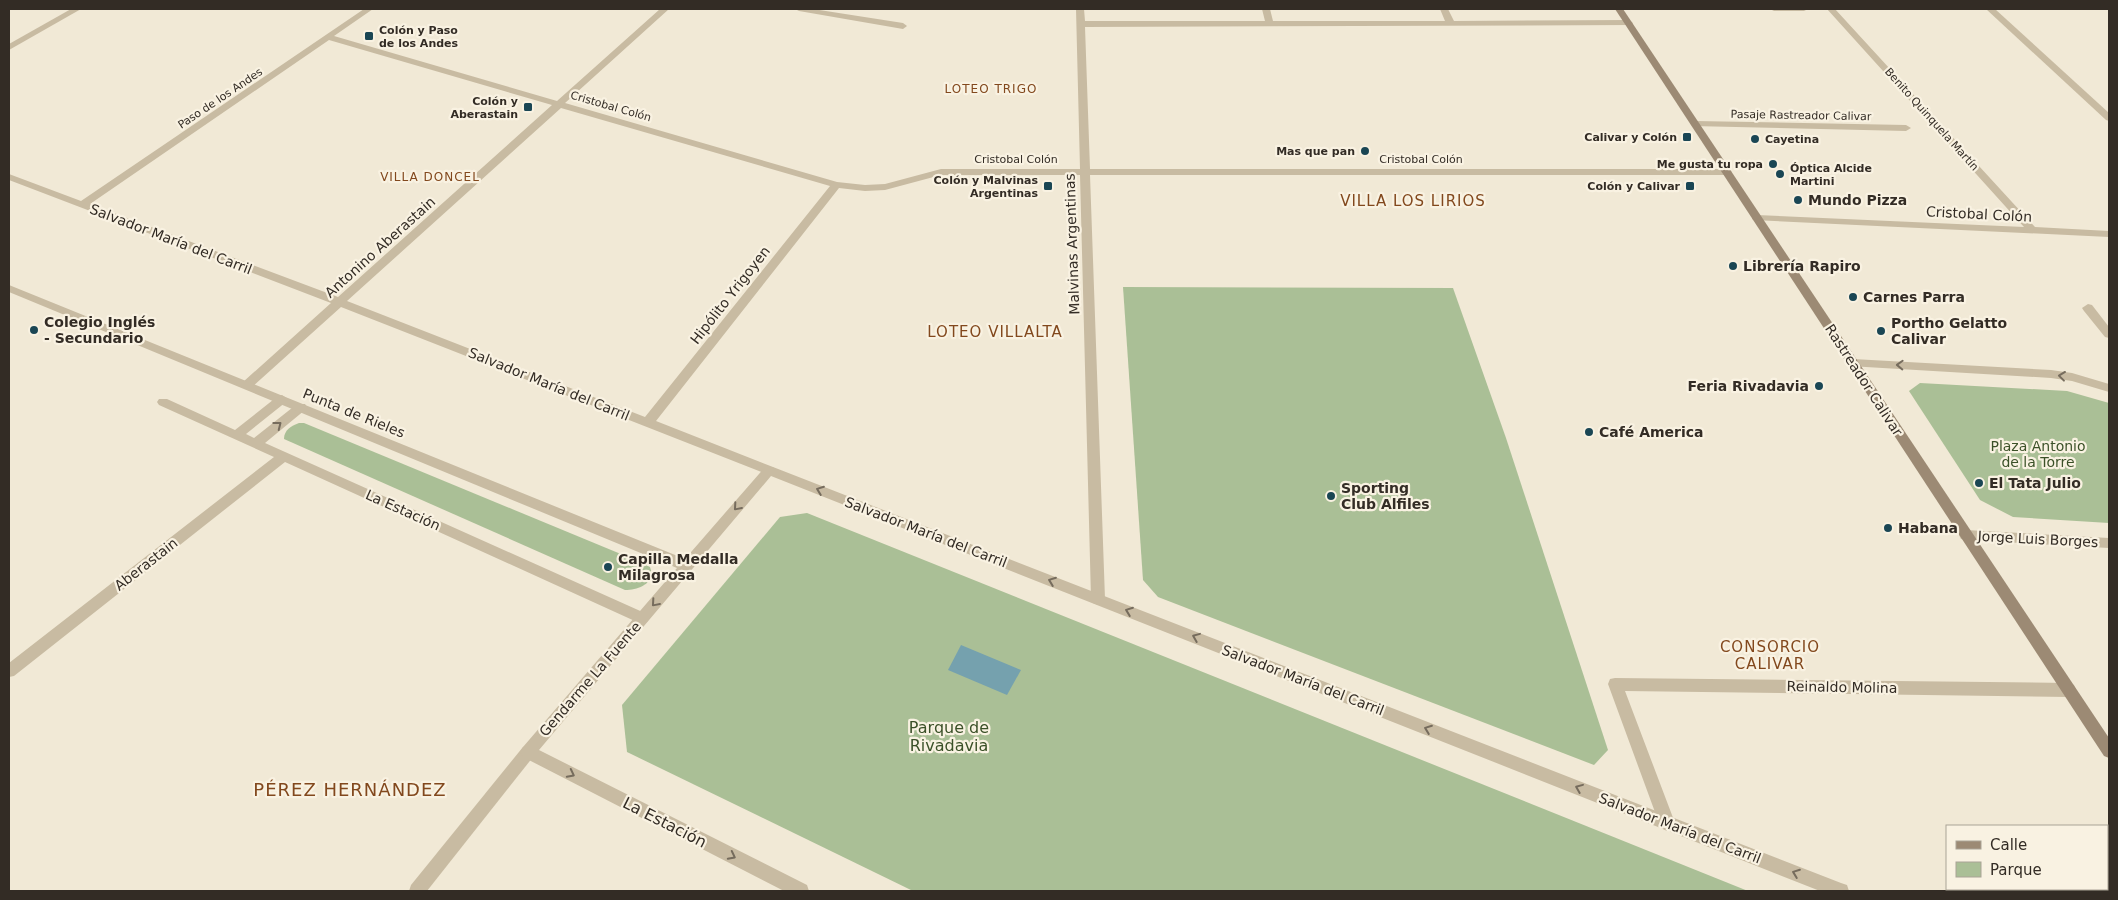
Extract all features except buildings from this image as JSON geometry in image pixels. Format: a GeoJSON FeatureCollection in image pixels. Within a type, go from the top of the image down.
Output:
{"type":"FeatureCollection","features":[{"type":"Feature","properties":{"kind":"main road","name":"Rastreador Calivar"},"geometry":{"type":"LineString","coordinates":[[1619,9],[2109,751]]}},
{"type":"Feature","properties":{"kind":"street"},"geometry":{"type":"LineString","coordinates":[[9,47],[77,9]]}},
{"type":"Feature","properties":{"kind":"street","name":"Paso de los Andes"},"geometry":{"type":"LineString","coordinates":[[82,205],[369,9]]}},
{"type":"Feature","properties":{"kind":"street","name":"Antonino Aberastain"},"geometry":{"type":"LineString","coordinates":[[247,385],[665,9]]}},
{"type":"Feature","properties":{"kind":"street"},"geometry":{"type":"LineString","coordinates":[[799,9],[903,26]]}},
{"type":"Feature","properties":{"kind":"street","name":"Malvinas Argentinas"},"geometry":{"type":"LineString","coordinates":[[1080,9],[1098,599]]}},
{"type":"Feature","properties":{"kind":"street"},"geometry":{"type":"LineString","coordinates":[[1266,9],[1270,24]]}},
{"type":"Feature","properties":{"kind":"street"},"geometry":{"type":"LineString","coordinates":[[1444,9],[1451,24]]}},
{"type":"Feature","properties":{"kind":"street"},"geometry":{"type":"LineString","coordinates":[[1774,9],[1804,9]]}},
{"type":"Feature","properties":{"kind":"street","name":"Benito Quinquela Martín"},"geometry":{"type":"LineString","coordinates":[[1831,9],[2032,230]]}},
{"type":"Feature","properties":{"kind":"street"},"geometry":{"type":"LineString","coordinates":[[1990,9],[2109,118]]}},
{"type":"Feature","properties":{"kind":"street"},"geometry":{"type":"LineString","coordinates":[[1081,24],[1629,24]]}},
{"type":"Feature","properties":{"kind":"street","name":"Cristobal Colón"},"geometry":{"type":"LineString","coordinates":[[327,37],[836,185],[865,188],[885,187],[941,172],[1727,172]]}},
{"type":"Feature","properties":{"kind":"street","name":"Pasaje Rastreador Calivar"},"geometry":{"type":"LineString","coordinates":[[1695,124],[1906,128]]}},
{"type":"Feature","properties":{"kind":"street","name":"Salvador María del Carril"},"geometry":{"type":"LineString","coordinates":[[9,177],[340,302],[1841,891]]}},
{"type":"Feature","properties":{"kind":"street","name":"Hipólito Yrigoyen"},"geometry":{"type":"LineString","coordinates":[[647,423],[836,185]]}},
{"type":"Feature","properties":{"kind":"street","name":"Cristobal Colón"},"geometry":{"type":"LineString","coordinates":[[1757,218],[2109,234]]}},
{"type":"Feature","properties":{"kind":"street","name":"Punta de Rieles"},"geometry":{"type":"LineString","coordinates":[[9,288],[687,566]]}},
{"type":"Feature","properties":{"kind":"street"},"geometry":{"type":"LineString","coordinates":[[2088,308],[2109,334]]}},
{"type":"Feature","properties":{"kind":"street"},"geometry":{"type":"LineString","coordinates":[[1853,364],[2051,374],[2072,377],[2109,388]]}},
{"type":"Feature","properties":{"kind":"street"},"geometry":{"type":"LineString","coordinates":[[237,435],[282,400]]}},
{"type":"Feature","properties":{"kind":"street","name":"La Estación"},"geometry":{"type":"LineString","coordinates":[[163,402],[642,618]]}},
{"type":"Feature","properties":{"kind":"street"},"geometry":{"type":"LineString","coordinates":[[255,444],[301,407]]}},
{"type":"Feature","properties":{"kind":"street","name":"Aberastain"},"geometry":{"type":"LineString","coordinates":[[9,671],[284,456]]}},
{"type":"Feature","properties":{"kind":"street","name":"Gendarme La Fuente"},"geometry":{"type":"LineString","coordinates":[[417,891],[528,752],[769,470]]}},
{"type":"Feature","properties":{"kind":"street","name":"Jorge Luis Borges"},"geometry":{"type":"LineString","coordinates":[[1966,535],[2109,543]]}},
{"type":"Feature","properties":{"kind":"street","name":"Reinaldo Molina"},"geometry":{"type":"LineString","coordinates":[[1668,823],[1616,684],[2069,690]]}},
{"type":"Feature","properties":{"kind":"street","name":"La Estación"},"geometry":{"type":"LineString","coordinates":[[528,752],[802,891]]}},
{"type":"Feature","properties":{"kind":"green space","name":"Sporting Club Alfiles"},"geometry":{"type":"Polygon","coordinates":[[[1123,287],[1453,288],[1506,438],[1608,750],[1594,765],[1158,597],[1143,580],[1123,287]]]}},
{"type":"Feature","properties":{"kind":"green space","name":"Plaza Antonio de la Torre"},"geometry":{"type":"Polygon","coordinates":[[[1920,383],[2067,391],[2109,403],[2109,523],[2013,517],[1980,500],[1909,391],[1920,383]]]}},
{"type":"Feature","properties":{"kind":"green space"},"geometry":{"type":"Polygon","coordinates":[[[299,423],[304,423],[645,564],[650,567],[651,577],[641,587],[625,590],[284,439],[288,429],[299,423]]]}},
{"type":"Feature","properties":{"kind":"green space","name":"Parque de Rivadavia"},"geometry":{"type":"Polygon","coordinates":[[[807,513],[1748,891],[913,891],[627,752],[622,705],[780,517],[807,513]]]}},
{"type":"Feature","properties":{"kind":"water"},"geometry":{"type":"Polygon","coordinates":[[[961,645],[1021,670],[1007,695],[948,670],[961,645]]]}},
{"type":"Feature","properties":{"kind":"place","name":"Colón y Paso de los Andes"},"geometry":{"type":"Point","coordinates":[369,36]}},
{"type":"Feature","properties":{"kind":"place","name":"Colón y Aberastain"},"geometry":{"type":"Point","coordinates":[528,107]}},
{"type":"Feature","properties":{"kind":"place","name":"Calivar y Colón"},"geometry":{"type":"Point","coordinates":[1687,137]}},
{"type":"Feature","properties":{"kind":"place","name":"Cayetina"},"geometry":{"type":"Point","coordinates":[1755,139]}},
{"type":"Feature","properties":{"kind":"place","name":"Mas que pan"},"geometry":{"type":"Point","coordinates":[1365,151]}},
{"type":"Feature","properties":{"kind":"place","name":"Me gusta tu ropa"},"geometry":{"type":"Point","coordinates":[1773,164]}},
{"type":"Feature","properties":{"kind":"place","name":"Óptica Alcide Martini"},"geometry":{"type":"Point","coordinates":[1780,174]}},
{"type":"Feature","properties":{"kind":"place","name":"Colón y Malvinas Argentinas"},"geometry":{"type":"Point","coordinates":[1048,186]}},
{"type":"Feature","properties":{"kind":"place","name":"Colón y Calivar"},"geometry":{"type":"Point","coordinates":[1690,186]}},
{"type":"Feature","properties":{"kind":"place","name":"Mundo Pizza"},"geometry":{"type":"Point","coordinates":[1798,200]}},
{"type":"Feature","properties":{"kind":"place","name":"Librería Rapiro"},"geometry":{"type":"Point","coordinates":[1733,266]}},
{"type":"Feature","properties":{"kind":"place","name":"Carnes Parra"},"geometry":{"type":"Point","coordinates":[1853,297]}},
{"type":"Feature","properties":{"kind":"place","name":"Colegio Inglés - Secundario"},"geometry":{"type":"Point","coordinates":[34,330]}},
{"type":"Feature","properties":{"kind":"place","name":"Portho Gelatto Calivar"},"geometry":{"type":"Point","coordinates":[1881,331]}},
{"type":"Feature","properties":{"kind":"place","name":"Feria Rivadavia"},"geometry":{"type":"Point","coordinates":[1819,386]}},
{"type":"Feature","properties":{"kind":"place","name":"Café America"},"geometry":{"type":"Point","coordinates":[1589,432]}},
{"type":"Feature","properties":{"kind":"place","name":"El Tata Julio"},"geometry":{"type":"Point","coordinates":[1979,483]}},
{"type":"Feature","properties":{"kind":"place","name":"Sporting Club Alfiles"},"geometry":{"type":"Point","coordinates":[1331,496]}},
{"type":"Feature","properties":{"kind":"place","name":"Habana"},"geometry":{"type":"Point","coordinates":[1888,528]}},
{"type":"Feature","properties":{"kind":"place","name":"Capilla Medalla Milagrosa"},"geometry":{"type":"Point","coordinates":[608,567]}},
{"type":"Feature","properties":{"kind":"district","name":"LOTEO TRIGO"},"geometry":{"type":"Point","coordinates":[991,89]}},
{"type":"Feature","properties":{"kind":"district","name":"VILLA DONCEL"},"geometry":{"type":"Point","coordinates":[430,177]}},
{"type":"Feature","properties":{"kind":"district","name":"VILLA LOS LIRIOS"},"geometry":{"type":"Point","coordinates":[1413,201]}},
{"type":"Feature","properties":{"kind":"district","name":"LOTEO VILLALTA"},"geometry":{"type":"Point","coordinates":[995,332]}},
{"type":"Feature","properties":{"kind":"district","name":"CONSORCIO CALIVAR"},"geometry":{"type":"Point","coordinates":[1770,656]}},
{"type":"Feature","properties":{"kind":"district","name":"PÉREZ HERNÁNDEZ"},"geometry":{"type":"Point","coordinates":[350,790]}}]}
